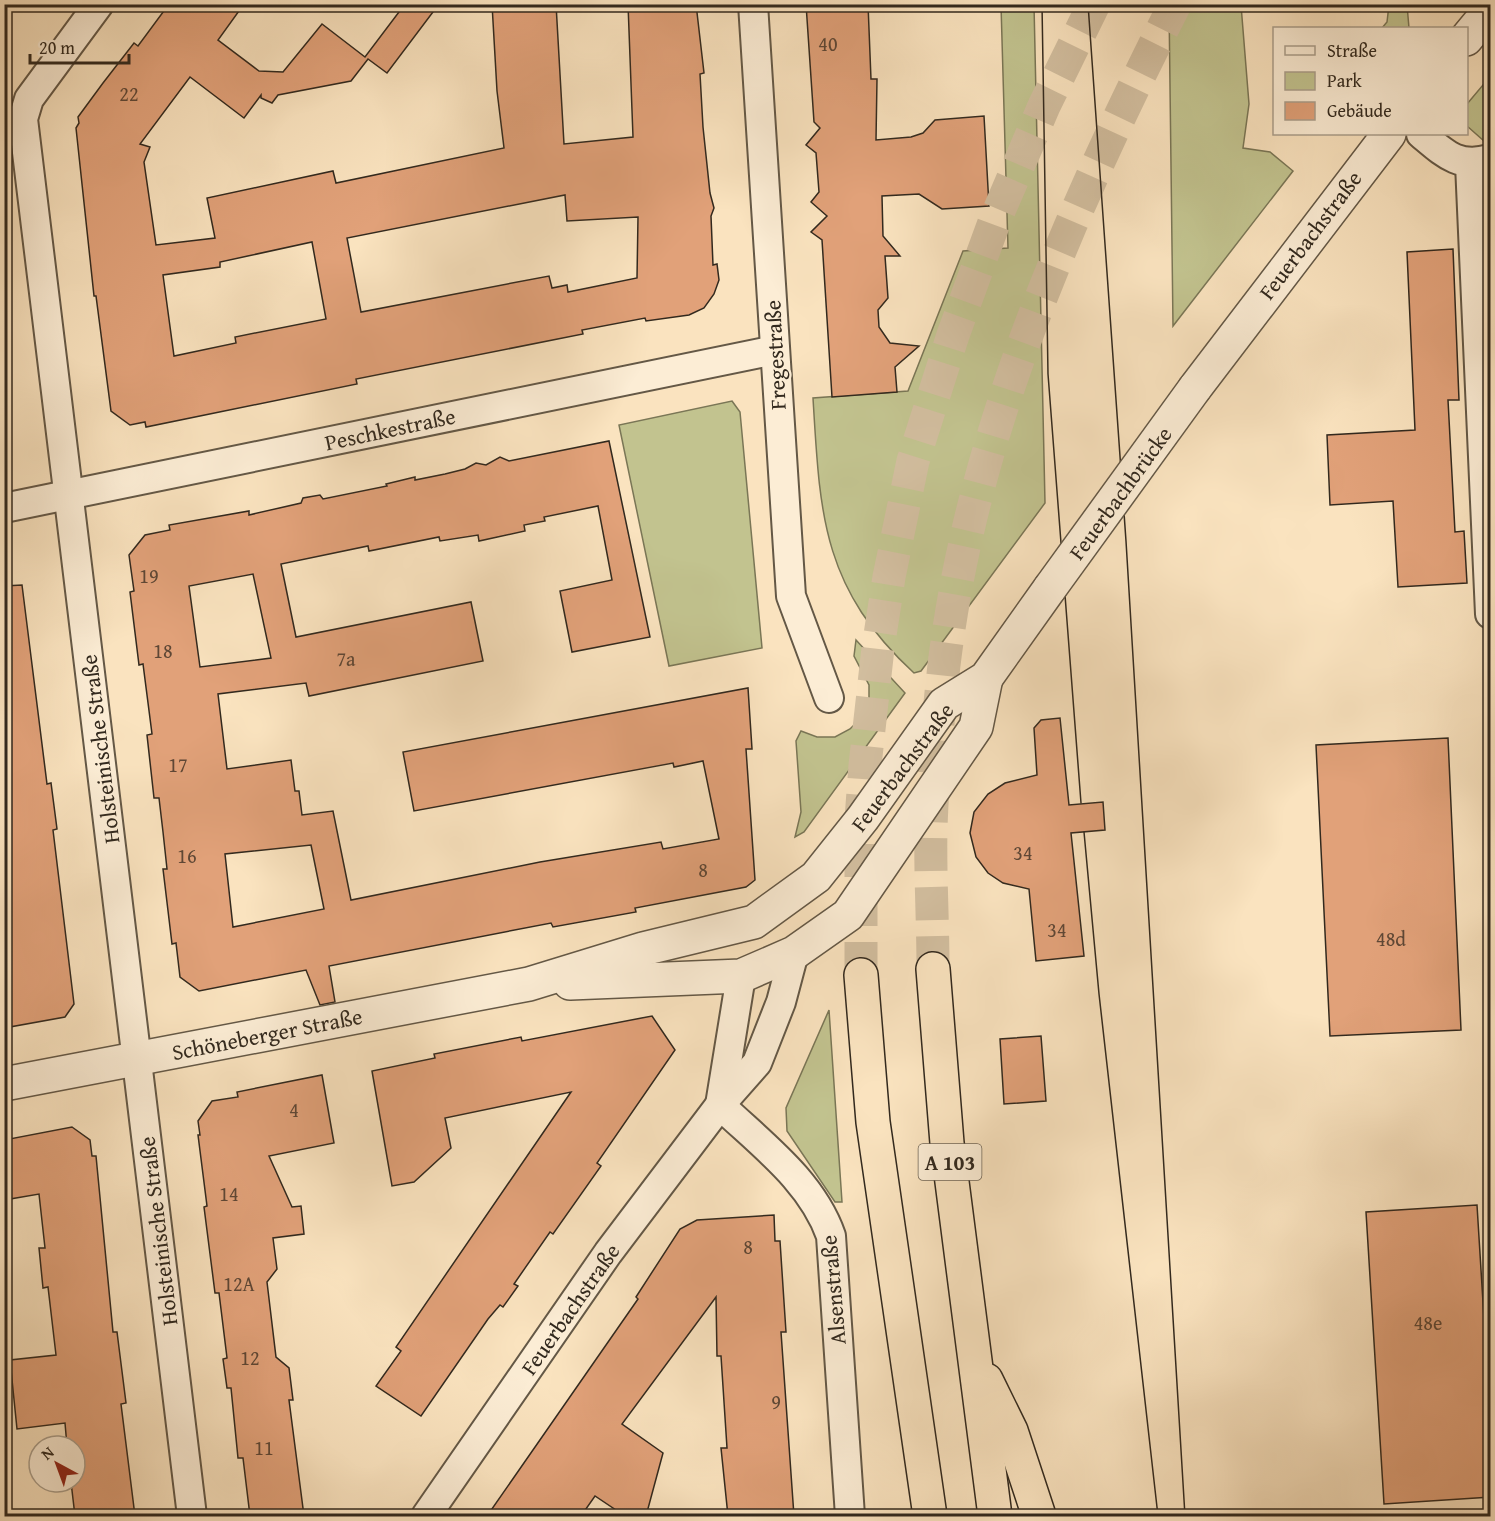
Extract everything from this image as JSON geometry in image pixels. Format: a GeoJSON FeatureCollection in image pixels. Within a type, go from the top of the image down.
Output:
{"type":"FeatureCollection","features":[{"type":"Feature","properties":{"kind":"highway","name":"A 103"},"geometry":{"type":"LineString","coordinates":[[933,969],[947,1143],[995,1516]]}},
{"type":"Feature","properties":{"kind":"highway"},"geometry":{"type":"LineString","coordinates":[[861,975],[873,1122],[930,1516]]}},
{"type":"Feature","properties":{"kind":"highway"},"geometry":{"type":"LineString","coordinates":[[974,1354],[1011,1431],[1039,1516]]}},
{"type":"Feature","properties":{"kind":"highway"},"geometry":{"type":"LineString","coordinates":[[908,1516],[916,1419]]}},
{"type":"Feature","properties":{"kind":"street","name":"Holsteinische Straße"},"geometry":{"type":"LineString","coordinates":[[99,4],[29,99],[23,119],[192,1516]]}},
{"type":"Feature","properties":{"kind":"street","name":"Fregestraße"},"geometry":{"type":"LineString","coordinates":[[753,4],[791,596],[829,698]]}},
{"type":"Feature","properties":{"kind":"street"},"geometry":{"type":"LineString","coordinates":[[1468,38],[1491,10]]}},
{"type":"Feature","properties":{"kind":"street","name":"Feuerbachstraße"},"geometry":{"type":"LineString","coordinates":[[1255,308],[1388,135]]}},
{"type":"Feature","properties":{"kind":"street"},"geometry":{"type":"LineString","coordinates":[[1422,135],[1451,157],[1480,162],[1491,614]]}},
{"type":"Feature","properties":{"kind":"street","name":"Feuerbachbrücke"},"geometry":{"type":"LineString","coordinates":[[986,678],[1255,308]]}},
{"type":"Feature","properties":{"kind":"street","name":"Peschkestraße"},"geometry":{"type":"LineString","coordinates":[[4,508],[775,350]]}},
{"type":"Feature","properties":{"kind":"street","name":"Feuerbachstraße"},"geometry":{"type":"LineString","coordinates":[[720,1105],[741,976],[754,922],[816,877],[863,818],[944,704],[986,678]]}},
{"type":"Feature","properties":{"kind":"street","name":"Feuerbachstraße"},"geometry":{"type":"LineString","coordinates":[[741,976],[794,953],[848,915],[976,727],[986,678]]}},
{"type":"Feature","properties":{"kind":"street"},"geometry":{"type":"LineString","coordinates":[[754,922],[794,953]]}},
{"type":"Feature","properties":{"kind":"street","name":"Schöneberger Straße"},"geometry":{"type":"LineString","coordinates":[[4,1084],[529,984],[643,950],[754,922]]}},
{"type":"Feature","properties":{"kind":"street","name":"Feuerbachstraße"},"geometry":{"type":"LineString","coordinates":[[426,1516],[608,1253],[720,1105],[757,1063],[781,1002],[794,953]]}},
{"type":"Feature","properties":{"kind":"street","name":"Schöneberger Straße"},"geometry":{"type":"LineString","coordinates":[[529,984],[741,976]]}},
{"type":"Feature","properties":{"kind":"street","name":"Alsenstraße"},"geometry":{"type":"LineString","coordinates":[[720,1105],[800,1181],[824,1215],[831,1236],[850,1516]]}},
{"type":"Feature","properties":{"kind":"green space"},"geometry":{"type":"Polygon","coordinates":[[[1001,5],[1034,5],[1045,503],[921,671],[914,673],[884,642],[860,611],[843,579],[832,548],[824,514],[813,398],[908,391],[963,251],[1008,248],[1001,5]]]}},
{"type":"Feature","properties":{"kind":"green space"},"geometry":{"type":"Polygon","coordinates":[[[1169,5],[1241,5],[1249,104],[1243,148],[1270,152],[1293,171],[1173,326],[1169,5]]]}},
{"type":"Feature","properties":{"kind":"green space"},"geometry":{"type":"Polygon","coordinates":[[[1389,5],[1407,5],[1409,27],[1383,27],[1387,22],[1389,5]]]}},
{"type":"Feature","properties":{"kind":"green space"},"geometry":{"type":"Polygon","coordinates":[[[1488,79],[1490,81],[1490,141],[1484,141],[1468,127],[1468,103],[1488,79]]]}},
{"type":"Feature","properties":{"kind":"green space"},"geometry":{"type":"Polygon","coordinates":[[[732,401],[740,412],[762,648],[669,666],[619,425],[732,401]]]}},
{"type":"Feature","properties":{"kind":"green space"},"geometry":{"type":"Polygon","coordinates":[[[856,640],[905,693],[804,832],[795,837],[801,812],[796,741],[801,731],[817,737],[835,737],[850,729],[862,717],[869,700],[869,685],[854,656],[856,640]]]}},
{"type":"Feature","properties":{"kind":"green space"},"geometry":{"type":"Polygon","coordinates":[[[829,1010],[842,1202],[835,1202],[787,1131],[786,1108],[829,1010]]]}},
{"type":"Feature","properties":{"kind":"building"},"geometry":{"type":"Polygon","coordinates":[[[169,4],[244,4],[218,40],[259,71],[283,72],[322,24],[365,57],[405,4],[439,4],[387,73],[368,59],[351,81],[278,95],[272,103],[261,98],[261,95],[244,118],[190,77],[140,144],[150,147],[144,162],[156,245],[215,238],[207,198],[333,171],[336,183],[504,148],[497,91],[492,4],[556,4],[564,144],[633,137],[628,4],[696,4],[704,73],[700,74],[703,127],[710,193],[714,208],[711,216],[713,265],[717,264],[719,280],[714,294],[704,308],[689,315],[646,321],[645,318],[582,330],[583,334],[356,379],[357,384],[146,427],[145,422],[130,425],[111,411],[96,296],[94,296],[76,128],[79,123],[78,117],[103,83],[134,43],[138,46],[169,4]],[[565,195],[347,238],[361,312],[549,276],[552,288],[567,285],[568,292],[637,278],[638,217],[567,221],[565,195]],[[312,242],[220,262],[220,267],[163,275],[174,356],[236,343],[235,337],[326,319],[312,242]]]}},
{"type":"Feature","properties":{"kind":"building"},"geometry":{"type":"Polygon","coordinates":[[[806,4],[868,4],[871,79],[877,79],[876,140],[911,137],[923,133],[935,120],[984,116],[989,206],[942,209],[919,194],[882,196],[883,236],[900,256],[885,256],[888,298],[878,310],[879,327],[890,343],[919,346],[895,367],[897,392],[832,397],[822,240],[811,232],[827,216],[811,202],[819,192],[816,153],[806,145],[820,128],[814,122],[806,4]]]}},
{"type":"Feature","properties":{"kind":"building"},"geometry":{"type":"Polygon","coordinates":[[[1453,249],[1459,400],[1448,400],[1455,532],[1464,531],[1467,583],[1398,587],[1393,501],[1330,505],[1327,435],[1415,430],[1407,252],[1453,249]]]}},
{"type":"Feature","properties":{"kind":"building"},"geometry":{"type":"Polygon","coordinates":[[[609,441],[650,637],[572,652],[560,591],[612,580],[598,506],[544,517],[545,521],[524,525],[525,531],[479,541],[478,535],[440,541],[439,537],[369,551],[368,546],[281,564],[296,637],[471,602],[483,661],[309,696],[306,683],[218,694],[227,769],[291,760],[295,791],[299,791],[302,815],[333,811],[351,900],[540,862],[661,842],[663,849],[719,839],[703,761],[674,767],[673,763],[414,811],[403,752],[748,688],[752,749],[746,749],[755,880],[746,887],[635,908],[636,912],[553,927],[551,923],[329,966],[335,1002],[320,1005],[306,970],[199,991],[180,977],[176,943],[172,944],[163,869],[167,869],[163,832],[159,798],[154,798],[147,735],[152,734],[143,664],[139,665],[130,592],[134,591],[129,555],[145,535],[170,530],[169,525],[249,511],[249,515],[301,503],[303,498],[320,495],[323,499],[387,486],[386,484],[415,477],[415,480],[445,474],[465,469],[476,463],[486,465],[500,457],[509,461],[609,441]],[[253,574],[189,586],[200,667],[271,658],[253,574]],[[311,845],[225,854],[233,927],[324,909],[311,845]]]}},
{"type":"Feature","properties":{"kind":"building"},"geometry":{"type":"Polygon","coordinates":[[[22,585],[47,784],[51,783],[57,829],[53,830],[74,1004],[65,1017],[4,1028],[4,586],[22,585]]]}},
{"type":"Feature","properties":{"kind":"building"},"geometry":{"type":"Polygon","coordinates":[[[1060,718],[1069,805],[1103,802],[1105,830],[1071,833],[1084,956],[1036,961],[1029,889],[1003,883],[988,873],[976,857],[970,833],[974,812],[988,794],[1005,783],[1037,775],[1034,728],[1041,720],[1060,718]]]}},
{"type":"Feature","properties":{"kind":"building"},"geometry":{"type":"Polygon","coordinates":[[[1448,738],[1461,1030],[1330,1036],[1316,745],[1448,738]]]}},
{"type":"Feature","properties":{"kind":"building"},"geometry":{"type":"Polygon","coordinates":[[[652,1016],[675,1050],[597,1163],[601,1166],[553,1234],[550,1232],[514,1284],[518,1286],[503,1307],[500,1305],[488,1319],[421,1416],[376,1386],[401,1351],[396,1347],[571,1092],[445,1118],[451,1148],[414,1182],[392,1186],[372,1071],[435,1058],[434,1054],[521,1037],[522,1041],[652,1016]]]}},
{"type":"Feature","properties":{"kind":"building"},"geometry":{"type":"Polygon","coordinates":[[[1041,1036],[1046,1101],[1004,1104],[1000,1039],[1041,1036]]]}},
{"type":"Feature","properties":{"kind":"building"},"geometry":{"type":"Polygon","coordinates":[[[322,1075],[334,1143],[269,1156],[292,1207],[301,1206],[304,1234],[273,1238],[277,1269],[267,1282],[276,1357],[289,1368],[293,1400],[289,1400],[304,1516],[250,1516],[243,1458],[238,1458],[231,1388],[227,1388],[223,1359],[227,1358],[219,1293],[215,1293],[204,1207],[207,1206],[198,1121],[212,1101],[238,1097],[237,1092],[322,1075]]]}},
{"type":"Feature","properties":{"kind":"building"},"geometry":{"type":"Polygon","coordinates":[[[72,1127],[90,1140],[92,1156],[96,1156],[113,1332],[117,1332],[126,1403],[121,1404],[135,1516],[75,1516],[72,1494],[87,1494],[87,1434],[66,1434],[65,1423],[17,1429],[10,1360],[56,1355],[48,1287],[43,1288],[39,1248],[45,1248],[39,1194],[4,1200],[4,1140],[72,1127]]]}},
{"type":"Feature","properties":{"kind":"building"},"geometry":{"type":"Polygon","coordinates":[[[1477,1205],[1491,1432],[1491,1497],[1384,1504],[1366,1212],[1477,1205]]]}},
{"type":"Feature","properties":{"kind":"building"},"geometry":{"type":"Polygon","coordinates":[[[774,1215],[775,1241],[780,1241],[786,1332],[781,1332],[794,1516],[728,1516],[721,1448],[727,1448],[721,1356],[717,1356],[716,1297],[622,1424],[663,1453],[646,1516],[625,1516],[595,1496],[581,1516],[487,1516],[638,1299],[636,1297],[680,1229],[697,1220],[774,1215]]]}},
{"type":"Feature","properties":{"kind":"tunnel"},"geometry":{"type":"LineString","coordinates":[[861,975],[861,819],[865,765],[878,648],[889,577],[913,461],[953,335],[995,220],[1044,106],[1094,4]]}},
{"type":"Feature","properties":{"kind":"tunnel"},"geometry":{"type":"LineString","coordinates":[[933,969],[931,827],[938,726],[944,665],[958,578],[977,493],[1002,408],[1063,243],[1175,4]]}},
{"type":"Feature","properties":{"kind":"tram line"},"geometry":{"type":"LineString","coordinates":[[1042,4],[1048,374],[1081,803]]}},
{"type":"Feature","properties":{"kind":"tram line"},"geometry":{"type":"LineString","coordinates":[[1088,4],[1126,541],[1185,1516]]}},
{"type":"Feature","properties":{"kind":"tram line"},"geometry":{"type":"LineString","coordinates":[[1084,832],[1099,994],[1158,1516]]}}]}
